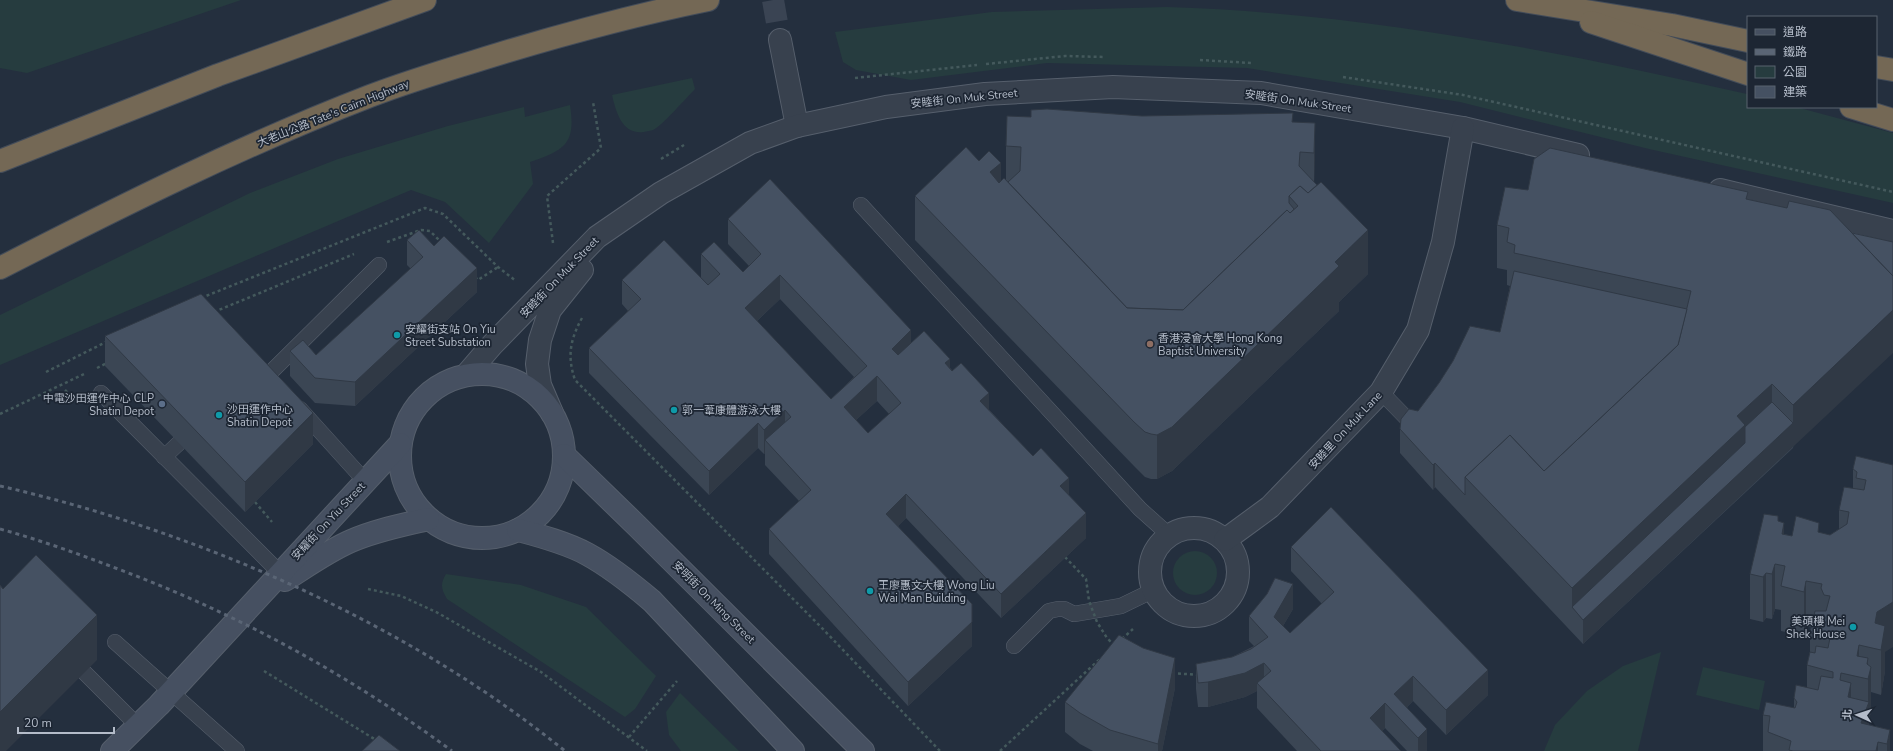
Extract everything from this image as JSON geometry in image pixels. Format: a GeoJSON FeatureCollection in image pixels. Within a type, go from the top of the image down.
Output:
{"type":"FeatureCollection","features":[{"type":"Feature","properties":{"kind":"highway"},"geometry":{"type":"LineString","coordinates":[[0,161],[218,75],[425,0]]}},
{"type":"Feature","properties":{"kind":"highway","name":"大老山公路 Tate's Cairn Highway"},"geometry":{"type":"LineString","coordinates":[[0,268],[136,199],[214,162],[291,128],[372,95],[452,68],[577,31],[708,0]]}},
{"type":"Feature","properties":{"kind":"highway"},"geometry":{"type":"LineString","coordinates":[[1518,0],[1672,25],[1747,41]]}},
{"type":"Feature","properties":{"kind":"highway"},"geometry":{"type":"LineString","coordinates":[[1539,4],[1666,49],[1747,74]]}},
{"type":"Feature","properties":{"kind":"highway"},"geometry":{"type":"LineString","coordinates":[[1877,67],[1893,70]]}},
{"type":"Feature","properties":{"kind":"highway"},"geometry":{"type":"LineString","coordinates":[[1854,108],[1893,120]]}},
{"type":"Feature","properties":{"kind":"street"},"geometry":{"type":"LineString","coordinates":[[780,40],[797,126]]}},
{"type":"Feature","properties":{"kind":"street","name":"安睦街 On Muk Street"},"geometry":{"type":"LineString","coordinates":[[467,374],[492,345],[597,237],[661,193],[750,144],[797,126],[886,107],[985,94],[1113,87],[1261,93],[1464,128],[1594,159]]}},
{"type":"Feature","properties":{"kind":"street","name":"安睦里 On Muk Lane"},"geometry":{"type":"LineString","coordinates":[[1225,540],[1270,507],[1381,392],[1418,330],[1443,242],[1464,128]]}},
{"type":"Feature","properties":{"kind":"street"},"geometry":{"type":"LineString","coordinates":[[1701,185],[1893,231]]}},
{"type":"Feature","properties":{"kind":"street","name":"安睦街 On Muk Street"},"geometry":{"type":"LineString","coordinates":[[552,413],[540,385],[537,364],[540,340],[550,310],[582,270],[610,239],[661,193]]}},
{"type":"Feature","properties":{"kind":"street"},"geometry":{"type":"LineString","coordinates":[[486,373],[505,376],[523,384],[538,395],[552,413],[562,438],[564,455],[561,478],[552,500],[537,518],[518,530],[492,538],[466,537],[446,531],[428,519],[414,505],[405,486],[399,465],[400,444],[408,419],[423,398],[443,383],[467,374],[486,373]]}},
{"type":"Feature","properties":{"kind":"street","name":"安耀街 On Yiu Street"},"geometry":{"type":"LineString","coordinates":[[112,751],[172,691],[400,444]]}},
{"type":"Feature","properties":{"kind":"street","name":"安明街 On Ming Street"},"geometry":{"type":"LineString","coordinates":[[564,455],[863,751]]}},
{"type":"Feature","properties":{"kind":"street","name":"安耀街 On Yiu Street"},"geometry":{"type":"LineString","coordinates":[[256,599],[324,554],[352,540],[387,529],[428,519]]}},
{"type":"Feature","properties":{"kind":"street"},"geometry":{"type":"LineString","coordinates":[[1198,528],[1212,531],[1225,540],[1233,552],[1237,565],[1238,579],[1233,592],[1224,604],[1214,612],[1200,616],[1186,615],[1173,611],[1162,602],[1154,590],[1150,575],[1151,560],[1158,546],[1169,535],[1182,529],[1198,528]]}},
{"type":"Feature","properties":{"kind":"street"},"geometry":{"type":"LineString","coordinates":[[518,530],[586,554],[626,580],[652,601],[793,751]]}},
{"type":"Feature","properties":{"kind":"lane"},"geometry":{"type":"LineString","coordinates":[[861,205],[1140,509],[1169,535]]}},
{"type":"Feature","properties":{"kind":"lane"},"geometry":{"type":"LineString","coordinates":[[266,377],[379,265]]}},
{"type":"Feature","properties":{"kind":"lane"},"geometry":{"type":"LineString","coordinates":[[101,392],[280,573]]}},
{"type":"Feature","properties":{"kind":"lane"},"geometry":{"type":"LineString","coordinates":[[1381,392],[1430,442]]}},
{"type":"Feature","properties":{"kind":"lane"},"geometry":{"type":"LineString","coordinates":[[292,401],[365,481]]}},
{"type":"Feature","properties":{"kind":"lane"},"geometry":{"type":"LineString","coordinates":[[164,457],[179,442]]}},
{"type":"Feature","properties":{"kind":"lane"},"geometry":{"type":"LineString","coordinates":[[1014,646],[1049,611],[1058,609],[1074,614],[1121,606],[1154,590]]}},
{"type":"Feature","properties":{"kind":"lane"},"geometry":{"type":"LineString","coordinates":[[115,642],[238,751]]}},
{"type":"Feature","properties":{"kind":"lane"},"geometry":{"type":"LineString","coordinates":[[84,672],[138,726]]}},
{"type":"Feature","properties":{"kind":"path"},"geometry":{"type":"LineString","coordinates":[[553,246],[547,196],[602,148],[593,102]]}},
{"type":"Feature","properties":{"kind":"path"},"geometry":{"type":"LineString","coordinates":[[194,301],[229,285],[425,208],[443,214],[498,267],[520,284]]}},
{"type":"Feature","properties":{"kind":"path"},"geometry":{"type":"LineString","coordinates":[[384,242],[421,230],[430,231],[446,248]]}},
{"type":"Feature","properties":{"kind":"path"},"geometry":{"type":"LineString","coordinates":[[207,315],[356,253]]}},
{"type":"Feature","properties":{"kind":"path"},"geometry":{"type":"LineString","coordinates":[[473,274],[478,280],[498,267]]}},
{"type":"Feature","properties":{"kind":"path"},"geometry":{"type":"LineString","coordinates":[[585,312],[572,340],[570,365],[575,380],[820,626],[940,751]]}},
{"type":"Feature","properties":{"kind":"path"},"geometry":{"type":"LineString","coordinates":[[46,372],[109,341]]}},
{"type":"Feature","properties":{"kind":"path"},"geometry":{"type":"LineString","coordinates":[[93,370],[112,360]]}},
{"type":"Feature","properties":{"kind":"path"},"geometry":{"type":"LineString","coordinates":[[0,414],[86,373]]}},
{"type":"Feature","properties":{"kind":"path"},"geometry":{"type":"LineString","coordinates":[[255,502],[272,522]]}},
{"type":"Feature","properties":{"kind":"path"},"geometry":{"type":"LineString","coordinates":[[1065,557],[1086,580],[1089,601],[1097,622],[1107,638],[1117,648]]}},
{"type":"Feature","properties":{"kind":"path"},"geometry":{"type":"LineString","coordinates":[[368,589],[401,596],[438,613],[541,672],[647,751]]}},
{"type":"Feature","properties":{"kind":"path"},"geometry":{"type":"LineString","coordinates":[[1111,649],[1128,634]]}},
{"type":"Feature","properties":{"kind":"path"},"geometry":{"type":"LineString","coordinates":[[1000,751],[1106,654]]}},
{"type":"Feature","properties":{"kind":"path"},"geometry":{"type":"LineString","coordinates":[[264,671],[380,743]]}},
{"type":"Feature","properties":{"kind":"path"},"geometry":{"type":"LineString","coordinates":[[1170,673],[1182,675],[1206,674]]}},
{"type":"Feature","properties":{"kind":"path"},"geometry":{"type":"LineString","coordinates":[[628,737],[676,681]]}},
{"type":"Feature","properties":{"kind":"green space"},"geometry":{"type":"Polygon","coordinates":[[[0,0],[241,0],[27,73],[0,68],[0,0]]]}},
{"type":"Feature","properties":{"kind":"green space"},"geometry":{"type":"Polygon","coordinates":[[[1167,7],[1314,17],[1387,26],[1532,49],[1676,78],[1747,94],[1747,108],[1800,108],[1893,133],[1893,203],[1649,149],[1460,102],[1247,68],[1047,63],[911,80],[856,70],[843,62],[835,32],[992,12],[1167,7]]]}},
{"type":"Feature","properties":{"kind":"green space"},"geometry":{"type":"Polygon","coordinates":[[[692,78],[695,89],[668,118],[653,130],[636,132],[630,130],[621,121],[612,95],[692,78]]]}},
{"type":"Feature","properties":{"kind":"green space"},"geometry":{"type":"Polygon","coordinates":[[[570,105],[571,129],[565,144],[552,154],[530,162],[533,184],[489,243],[445,202],[411,190],[0,365],[0,315],[250,193],[338,159],[448,126],[524,107],[525,117],[570,105]]]}},
{"type":"Feature","properties":{"kind":"green space"},"geometry":{"type":"Polygon","coordinates":[[[1191,551],[1199,551],[1204,552],[1211,557],[1216,564],[1216,582],[1211,589],[1204,594],[1191,595],[1183,592],[1176,585],[1173,577],[1173,569],[1176,561],[1183,554],[1191,551]]]}},
{"type":"Feature","properties":{"kind":"green space"},"geometry":{"type":"Polygon","coordinates":[[[446,574],[521,585],[586,607],[656,676],[635,709],[625,717],[447,599],[443,592],[442,586],[446,574]]]}},
{"type":"Feature","properties":{"kind":"green space"},"geometry":{"type":"Polygon","coordinates":[[[1661,652],[1638,751],[1544,751],[1555,725],[1587,691],[1623,666],[1661,652]]]}},
{"type":"Feature","properties":{"kind":"green space"},"geometry":{"type":"Polygon","coordinates":[[[1703,667],[1765,681],[1759,710],[1696,695],[1703,667]]]}},
{"type":"Feature","properties":{"kind":"green space"},"geometry":{"type":"Polygon","coordinates":[[[680,693],[739,751],[681,751],[669,735],[666,712],[680,693]]]}},
{"type":"Feature","properties":{"kind":"building"},"geometry":{"type":"Polygon","coordinates":[[[1047,109],[1142,116],[1293,113],[1292,122],[1315,123],[1314,153],[1300,152],[1299,166],[1317,185],[1308,193],[1300,186],[1289,196],[1289,203],[1294,209],[1290,213],[1287,210],[1183,310],[1127,308],[1008,182],[1020,171],[1021,147],[1006,146],[1007,116],[1031,117],[1031,110],[1047,109]]]}},
{"type":"Feature","properties":{"kind":"building"},"geometry":{"type":"Polygon","coordinates":[[[966,147],[979,161],[989,151],[1001,163],[990,172],[999,183],[1004,178],[1127,308],[1183,310],[1287,210],[1290,213],[1298,206],[1289,196],[1300,186],[1308,193],[1321,182],[1368,230],[1335,262],[1339,266],[1172,427],[1157,435],[1151,434],[1145,432],[1134,422],[915,196],[966,147]]]}},
{"type":"Feature","properties":{"kind":"building"},"geometry":{"type":"Polygon","coordinates":[[[1550,148],[1748,192],[1746,199],[1787,208],[1789,201],[1830,210],[1893,276],[1893,310],[1793,405],[1772,384],[1737,416],[1745,425],[1572,588],[1465,477],[1510,435],[1544,471],[1678,345],[1691,291],[1514,253],[1515,245],[1507,242],[1509,228],[1497,225],[1505,187],[1528,190],[1534,159],[1550,148]]]}},
{"type":"Feature","properties":{"kind":"building"},"geometry":{"type":"Polygon","coordinates":[[[770,179],[911,330],[892,349],[898,355],[924,331],[950,359],[945,363],[952,371],[961,363],[989,393],[980,401],[1033,456],[1041,448],[1069,478],[1060,486],[1086,513],[1001,594],[906,494],[886,514],[972,604],[972,622],[908,682],[769,529],[811,490],[765,440],[791,417],[785,410],[764,430],[758,423],[709,471],[589,348],[641,299],[622,280],[664,240],[708,285],[720,274],[701,254],[714,242],[743,272],[761,254],[728,219],[770,179]],[[780,275],[745,308],[831,399],[867,366],[780,275]],[[877,376],[844,407],[868,433],[901,403],[877,376]]]}},
{"type":"Feature","properties":{"kind":"building"},"geometry":{"type":"Polygon","coordinates":[[[419,230],[434,246],[444,236],[477,268],[355,382],[315,378],[290,351],[303,340],[316,355],[423,257],[407,240],[419,230]]]}},
{"type":"Feature","properties":{"kind":"building"},"geometry":{"type":"Polygon","coordinates":[[[1852,233],[1893,242],[1893,276],[1852,233]]]}},
{"type":"Feature","properties":{"kind":"building"},"geometry":{"type":"Polygon","coordinates":[[[1514,271],[1687,309],[1678,345],[1544,471],[1510,435],[1465,477],[1465,495],[1435,463],[1433,465],[1400,429],[1401,419],[1409,409],[1418,411],[1439,383],[1453,361],[1470,326],[1500,332],[1514,271]]]}},
{"type":"Feature","properties":{"kind":"building","name":"沙田運作中心 Shatin Depot"},"geometry":{"type":"Polygon","coordinates":[[[201,294],[313,413],[245,482],[105,336],[201,294]]]}},
{"type":"Feature","properties":{"kind":"building"},"geometry":{"type":"Polygon","coordinates":[[[1772,402],[1793,423],[1583,620],[1572,607],[1745,443],[1745,427],[1772,402]]]}},
{"type":"Feature","properties":{"kind":"building"},"geometry":{"type":"Polygon","coordinates":[[[1856,456],[1893,465],[1893,602],[1877,612],[1875,623],[1885,626],[1881,650],[1859,645],[1857,656],[1868,658],[1867,664],[1871,667],[1868,679],[1841,673],[1840,680],[1851,683],[1848,697],[1869,702],[1861,723],[1890,730],[1887,744],[1878,742],[1876,751],[1793,751],[1789,750],[1791,741],[1768,732],[1770,716],[1763,715],[1766,702],[1795,708],[1797,702],[1794,698],[1796,685],[1818,690],[1821,676],[1833,678],[1833,672],[1807,665],[1810,652],[1815,653],[1816,646],[1828,648],[1830,638],[1810,633],[1815,611],[1826,611],[1830,596],[1824,595],[1821,588],[1822,584],[1806,581],[1804,592],[1781,586],[1785,566],[1775,564],[1772,574],[1766,573],[1763,577],[1750,574],[1764,514],[1778,516],[1778,521],[1784,523],[1782,534],[1792,536],[1796,516],[1819,523],[1818,532],[1830,535],[1847,524],[1849,512],[1839,510],[1844,487],[1864,490],[1866,480],[1856,478],[1857,472],[1853,469],[1856,456]]]}},
{"type":"Feature","properties":{"kind":"building"},"geometry":{"type":"Polygon","coordinates":[[[1331,507],[1488,670],[1446,710],[1413,676],[1394,694],[1427,729],[1418,738],[1385,703],[1370,718],[1401,751],[1321,751],[1257,683],[1271,671],[1264,663],[1245,673],[1198,683],[1196,664],[1232,657],[1251,649],[1268,637],[1249,616],[1267,594],[1275,578],[1293,584],[1274,617],[1290,633],[1334,592],[1291,547],[1331,507]]]}},
{"type":"Feature","properties":{"kind":"building"},"geometry":{"type":"Polygon","coordinates":[[[36,555],[97,615],[0,712],[0,585],[3,589],[36,555]]]}},
{"type":"Feature","properties":{"kind":"building"},"geometry":{"type":"Polygon","coordinates":[[[1119,635],[1143,648],[1175,658],[1158,744],[1110,730],[1080,713],[1065,702],[1119,635]]]}},
{"type":"Feature","properties":{"kind":"building"},"geometry":{"type":"Polygon","coordinates":[[[379,735],[400,751],[362,751],[379,735]]]}},
{"type":"Feature","properties":{"kind":"tunnel"},"geometry":{"type":"LineString","coordinates":[[773,0],[780,40]]}},
{"type":"Feature","properties":{"kind":"railway"},"geometry":{"type":"LineString","coordinates":[[0,486],[74,505],[149,528],[224,556],[297,587],[369,623],[438,662],[503,705],[565,751]]}},
{"type":"Feature","properties":{"kind":"railway"},"geometry":{"type":"LineString","coordinates":[[0,529],[118,569],[163,587],[249,626],[333,672],[413,723],[452,751]]}},
{"type":"Feature","properties":{"kind":"place","name":"安耀街支站 On Yiu Street Substation"},"geometry":{"type":"Point","coordinates":[397,335]}},
{"type":"Feature","properties":{"kind":"place","name":"香港浸會大學 Hong Kong Baptist University"},"geometry":{"type":"Point","coordinates":[1150,344]}},
{"type":"Feature","properties":{"kind":"place","name":"中電沙田運作中心 CLP Shatin Depot"},"geometry":{"type":"Point","coordinates":[162,404]}},
{"type":"Feature","properties":{"kind":"place","name":"郭一葦康體游泳大樓"},"geometry":{"type":"Point","coordinates":[674,410]}},
{"type":"Feature","properties":{"kind":"place","name":"沙田運作中心 Shatin Depot"},"geometry":{"type":"Point","coordinates":[219,415]}},
{"type":"Feature","properties":{"kind":"place","name":"王廖惠文大樓 Wong Liu Wai Man Building"},"geometry":{"type":"Point","coordinates":[870,591]}},
{"type":"Feature","properties":{"kind":"place","name":"美碩樓 Mei Shek House"},"geometry":{"type":"Point","coordinates":[1853,627]}}]}
